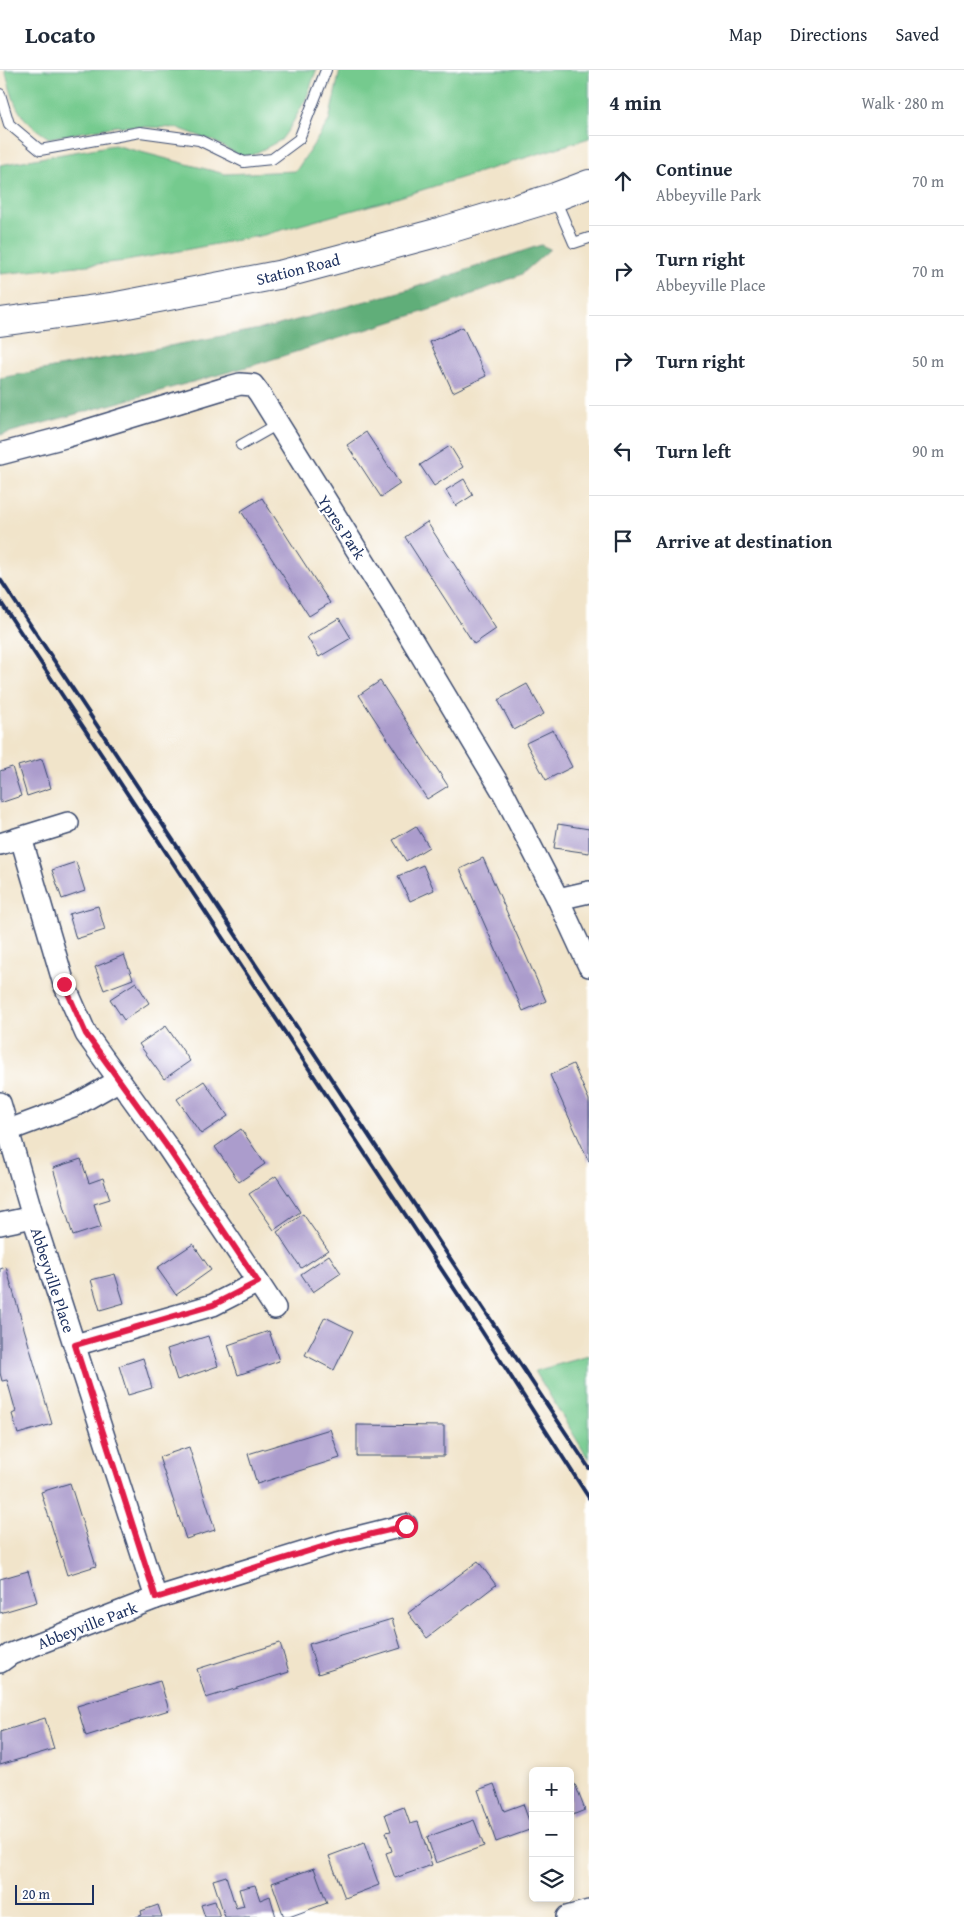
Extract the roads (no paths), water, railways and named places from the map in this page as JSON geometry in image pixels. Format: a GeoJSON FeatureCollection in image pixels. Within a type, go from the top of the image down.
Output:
{"type":"FeatureCollection","features":[{"type":"Feature","properties":{"kind":"main road","name":"Station Road"},"geometry":{"type":"LineString","coordinates":[[0,322],[117,306],[283,274],[408,241],[554,197],[589,184]]}},
{"type":"Feature","properties":{"kind":"street","name":"Ypres Park"},"geometry":{"type":"LineString","coordinates":[[0,454],[65,438],[240,384],[253,386],[396,613],[503,792],[558,899],[589,966]]}},
{"type":"Feature","properties":{"kind":"street"},"geometry":{"type":"LineString","coordinates":[[0,844],[68,823]]}},
{"type":"Feature","properties":{"kind":"street"},"geometry":{"type":"LineString","coordinates":[[21,838],[64,984],[86,1034],[170,1152],[275,1308]]}},
{"type":"Feature","properties":{"kind":"street"},"geometry":{"type":"LineString","coordinates":[[558,899],[589,892]]}},
{"type":"Feature","properties":{"kind":"street"},"geometry":{"type":"LineString","coordinates":[[9,1130],[76,1105],[118,1080]]}},
{"type":"Feature","properties":{"kind":"street","name":"Abbeyville Place"},"geometry":{"type":"LineString","coordinates":[[0,1103],[33,1217],[156,1598]]}},
{"type":"Feature","properties":{"kind":"street"},"geometry":{"type":"LineString","coordinates":[[0,1224],[33,1217]]}},
{"type":"Feature","properties":{"kind":"street"},"geometry":{"type":"LineString","coordinates":[[75,1345],[196,1311],[213,1305],[258,1282]]}},
{"type":"Feature","properties":{"kind":"street","name":"Abbeyville Park"},"geometry":{"type":"LineString","coordinates":[[0,1662],[10,1654],[156,1598],[338,1542],[406,1526]]}},
{"type":"Feature","properties":{"kind":"street"},"geometry":{"type":"LineString","coordinates":[[567,1917],[589,1911]]}},
{"type":"Feature","properties":{"kind":"lane"},"geometry":{"type":"LineString","coordinates":[[0,94],[9,124],[40,150],[140,132],[198,140],[244,162],[272,159],[300,139],[326,70]]}},
{"type":"Feature","properties":{"kind":"lane"},"geometry":{"type":"LineString","coordinates":[[554,197],[574,243],[589,238]]}},
{"type":"Feature","properties":{"kind":"lane"},"geometry":{"type":"LineString","coordinates":[[241,445],[278,424]]}},
{"type":"Feature","properties":{"kind":"railway"},"geometry":{"type":"LineString","coordinates":[[0,579],[589,1468]]}},
{"type":"Feature","properties":{"kind":"railway"},"geometry":{"type":"LineString","coordinates":[[0,601],[465,1305],[589,1498]]}}]}
